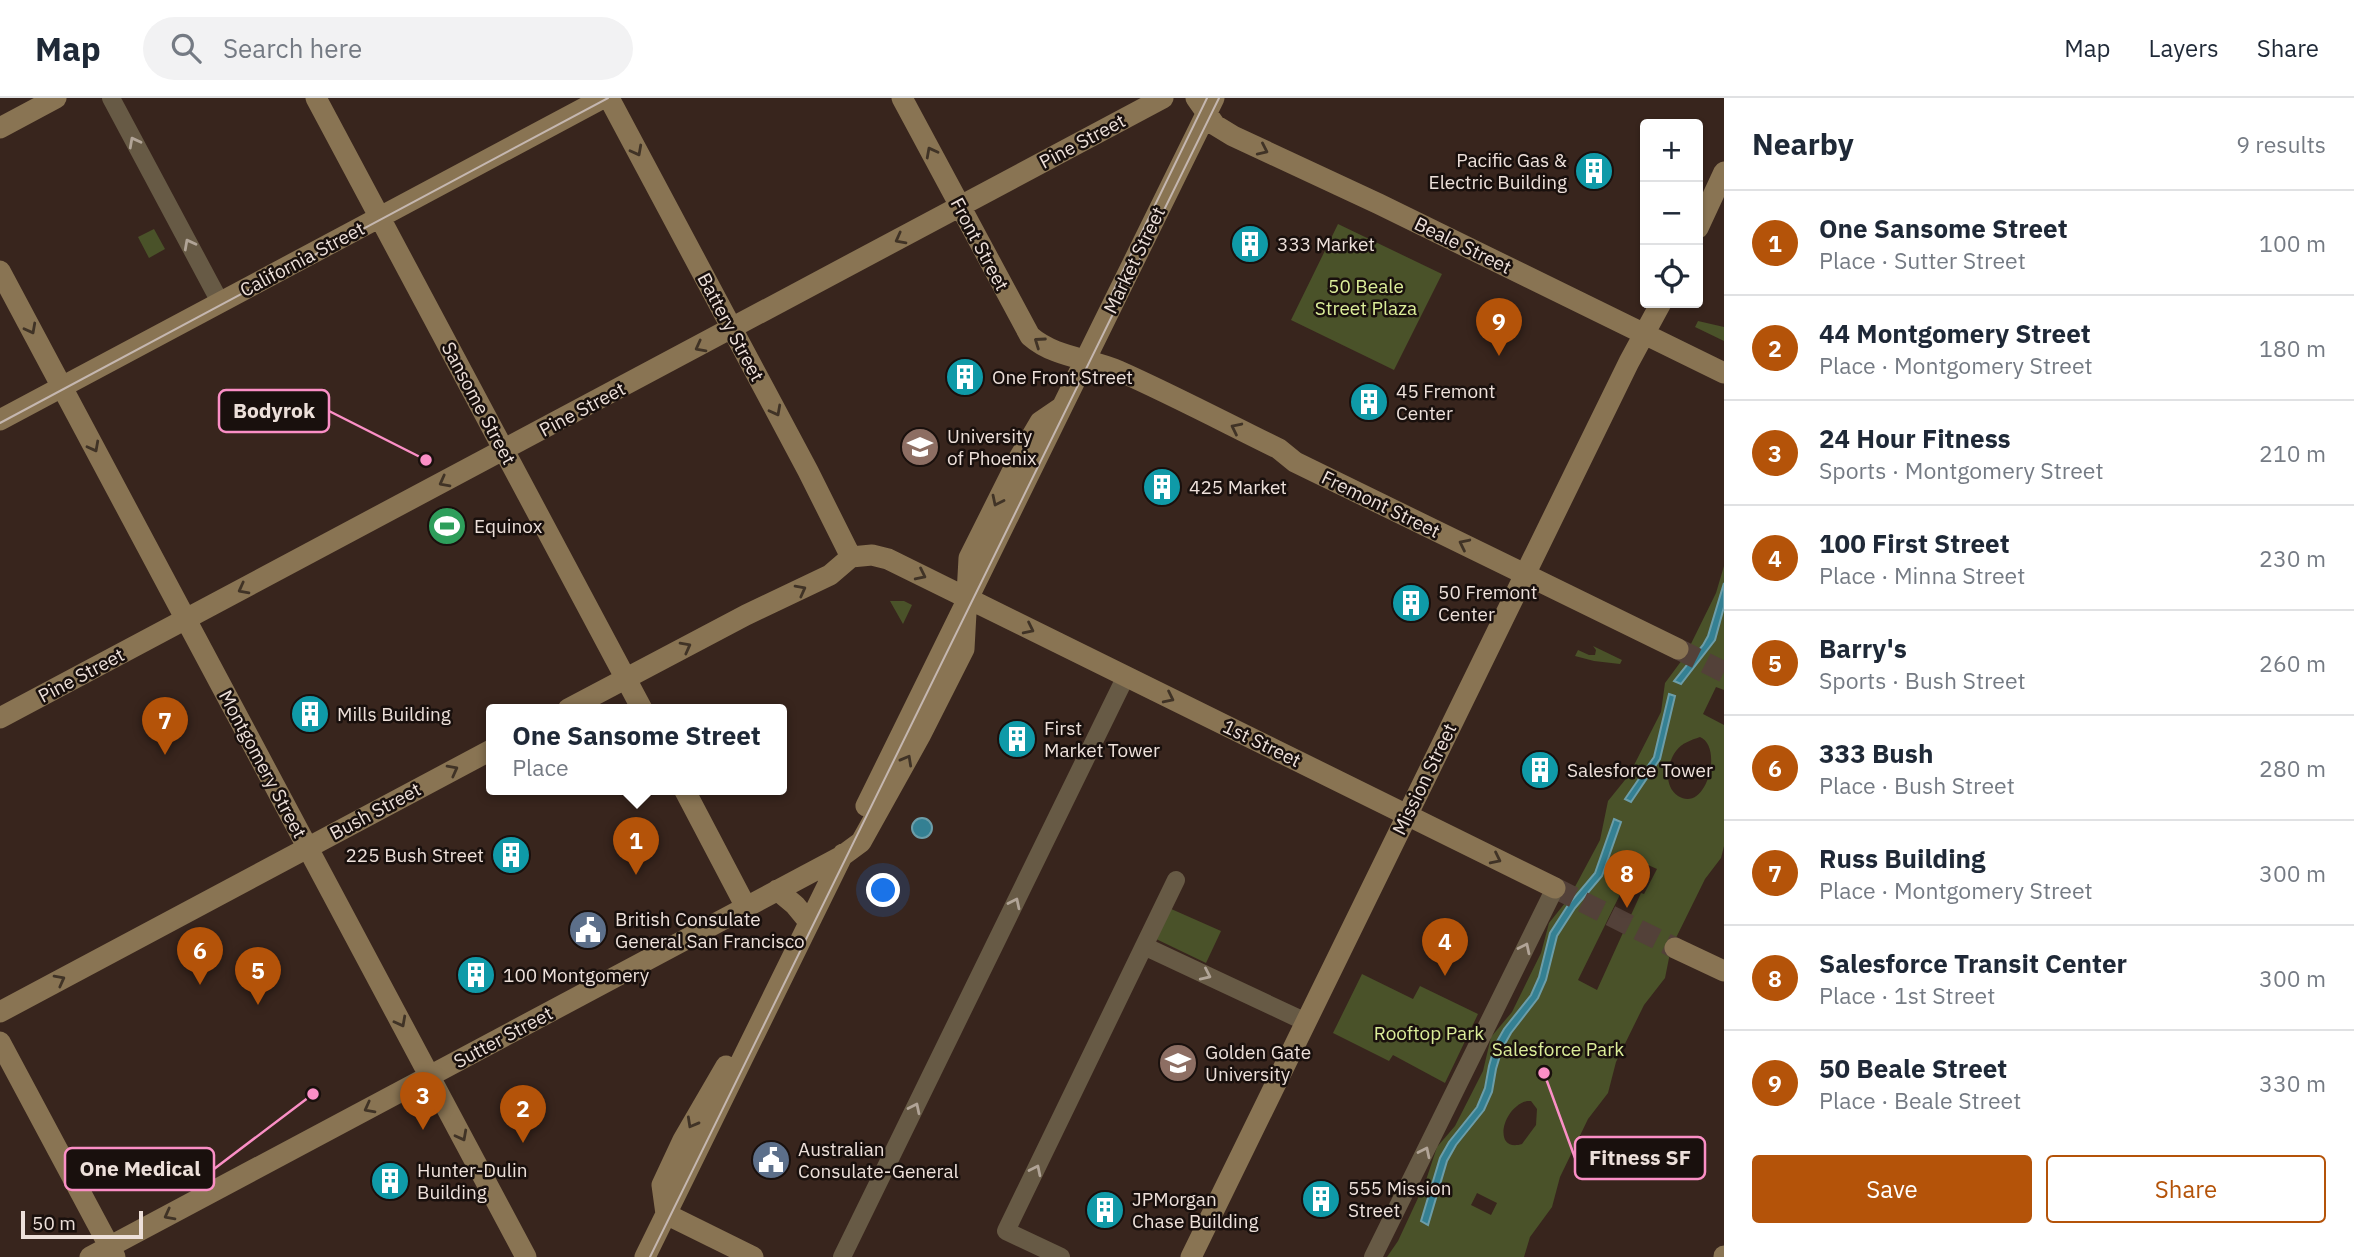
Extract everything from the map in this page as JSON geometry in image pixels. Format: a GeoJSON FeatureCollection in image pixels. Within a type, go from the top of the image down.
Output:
{"type":"FeatureCollection","features":[{"type":"Feature","properties":{"kind":"street"},"geometry":{"type":"LineString","coordinates":[[0,128],[56,98]]}},
{"type":"Feature","properties":{"kind":"street"},"geometry":{"type":"LineString","coordinates":[[111,98],[220,302]]}},
{"type":"Feature","properties":{"kind":"street","name":"Sansome Street"},"geometry":{"type":"LineString","coordinates":[[316,98],[639,704]]}},
{"type":"Feature","properties":{"kind":"street","name":"California Street"},"geometry":{"type":"LineString","coordinates":[[0,420],[603,98]]}},
{"type":"Feature","properties":{"kind":"street","name":"Battery Street"},"geometry":{"type":"LineString","coordinates":[[609,98],[851,557]]}},
{"type":"Feature","properties":{"kind":"street","name":"Front Street"},"geometry":{"type":"LineString","coordinates":[[902,98],[1030,336],[1046,348],[1085,360]]}},
{"type":"Feature","properties":{"kind":"street","name":"Pine Street"},"geometry":{"type":"LineString","coordinates":[[0,718],[1163,98]]}},
{"type":"Feature","properties":{"kind":"street","name":"Market Street"},"geometry":{"type":"LineString","coordinates":[[645,1257],[968,599],[969,558],[1040,422],[1062,407],[1205,103],[1222,98]]}},
{"type":"Feature","properties":{"kind":"street","name":"Beale Street"},"geometry":{"type":"LineString","coordinates":[[1205,103],[1214,125],[1233,136],[1379,204],[1724,373]]}},
{"type":"Feature","properties":{"kind":"street"},"geometry":{"type":"LineString","coordinates":[[1703,217],[1724,172]]}},
{"type":"Feature","properties":{"kind":"street","name":"Montgomery Street"},"geometry":{"type":"LineString","coordinates":[[0,271],[526,1257]]}},
{"type":"Feature","properties":{"kind":"street","name":"Mission Street"},"geometry":{"type":"LineString","coordinates":[[1191,1257],[1658,308]]}},
{"type":"Feature","properties":{"kind":"street","name":"Fremont Street"},"geometry":{"type":"LineString","coordinates":[[1085,360],[1129,376],[1279,449],[1295,461],[1678,649]]}},
{"type":"Feature","properties":{"kind":"street"},"geometry":{"type":"LineString","coordinates":[[577,704],[746,615],[821,580],[851,557],[872,555],[888,559],[968,599]]}},
{"type":"Feature","properties":{"kind":"street","name":"1st Street"},"geometry":{"type":"LineString","coordinates":[[968,599],[1555,888]]}},
{"type":"Feature","properties":{"kind":"street"},"geometry":{"type":"LineString","coordinates":[[842,1257],[1126,676]]}},
{"type":"Feature","properties":{"kind":"street","name":"Bush Street"},"geometry":{"type":"LineString","coordinates":[[0,1012],[486,753]]}},
{"type":"Feature","properties":{"kind":"street"},"geometry":{"type":"LineString","coordinates":[[687,795],[746,907]]}},
{"type":"Feature","properties":{"kind":"street","name":"Sutter Street"},"geometry":{"type":"LineString","coordinates":[[90,1257],[112,1252],[429,1076],[842,856]]}},
{"type":"Feature","properties":{"kind":"street"},"geometry":{"type":"LineString","coordinates":[[1060,1257],[1006,1231],[1176,880]]}},
{"type":"Feature","properties":{"kind":"street"},"geometry":{"type":"LineString","coordinates":[[1373,1257],[1555,888]]}},
{"type":"Feature","properties":{"kind":"street"},"geometry":{"type":"LineString","coordinates":[[777,890],[795,905],[809,922]]}},
{"type":"Feature","properties":{"kind":"street"},"geometry":{"type":"LineString","coordinates":[[1144,946],[1306,1022]]}},
{"type":"Feature","properties":{"kind":"street"},"geometry":{"type":"LineString","coordinates":[[1675,947],[1724,971]]}},
{"type":"Feature","properties":{"kind":"street"},"geometry":{"type":"LineString","coordinates":[[0,1042],[112,1252]]}},
{"type":"Feature","properties":{"kind":"street"},"geometry":{"type":"LineString","coordinates":[[666,1214],[753,1257]]}},
{"type":"Feature","properties":{"kind":"green space","name":"50 Beale Street Plaza"},"geometry":{"type":"Polygon","coordinates":[[[1338,224],[1442,274],[1394,370],[1291,320],[1338,224]]]}},
{"type":"Feature","properties":{"kind":"green space"},"geometry":{"type":"Polygon","coordinates":[[[154,229],[165,249],[149,258],[138,237],[154,229]]]}},
{"type":"Feature","properties":{"kind":"green space"},"geometry":{"type":"Polygon","coordinates":[[[1698,321],[1724,327],[1724,341],[1695,327],[1698,321]]]}},
{"type":"Feature","properties":{"kind":"green space","name":"Salesforce Park"},"geometry":{"type":"Polygon","coordinates":[[[1724,566],[1724,690],[1716,687],[1703,714],[1724,725],[1724,846],[1721,858],[1705,879],[1671,948],[1665,978],[1644,1005],[1616,1062],[1608,1093],[1588,1119],[1560,1177],[1552,1207],[1530,1237],[1524,1257],[1387,1257],[1398,1241],[1425,1183],[1437,1147],[1455,1126],[1483,1071],[1491,1037],[1512,1012],[1541,953],[1549,923],[1569,898],[1600,840],[1608,801],[1629,775],[1661,712],[1665,683],[1685,656],[1716,593],[1724,566]],[[1700,737],[1678,748],[1673,756],[1668,781],[1673,792],[1688,799],[1697,796],[1704,788],[1711,765],[1711,753],[1707,743],[1700,737]],[[1637,860],[1578,980],[1597,990],[1641,893],[1644,894],[1657,869],[1637,860]],[[1531,1101],[1518,1105],[1511,1112],[1504,1128],[1507,1142],[1513,1145],[1522,1144],[1536,1125],[1537,1109],[1531,1101]],[[1477,1193],[1471,1205],[1491,1215],[1497,1203],[1477,1193]]]}},
{"type":"Feature","properties":{"kind":"green space"},"geometry":{"type":"Polygon","coordinates":[[[890,601],[904,601],[912,605],[903,624],[890,601]]]}},
{"type":"Feature","properties":{"kind":"green space"},"geometry":{"type":"Polygon","coordinates":[[[1593,646],[1622,660],[1620,664],[1575,656],[1578,650],[1595,655],[1593,646]]]}},
{"type":"Feature","properties":{"kind":"green space"},"geometry":{"type":"Polygon","coordinates":[[[1169,908],[1221,931],[1206,963],[1154,938],[1169,908]]]}},
{"type":"Feature","properties":{"kind":"green space","name":"Rooftop Park"},"geometry":{"type":"Polygon","coordinates":[[[1362,974],[1413,999],[1420,986],[1478,1014],[1445,1083],[1393,1055],[1389,1061],[1333,1033],[1362,974]]]}},
{"type":"Feature","properties":{"kind":"water"},"geometry":{"type":"Polygon","coordinates":[[[1724,583],[1724,607],[1715,640],[1681,684],[1674,681],[1708,636],[1724,583]]]}},
{"type":"Feature","properties":{"kind":"water"},"geometry":{"type":"Polygon","coordinates":[[[1669,694],[1675,696],[1660,759],[1631,802],[1625,799],[1654,757],[1669,694]]]}},
{"type":"Feature","properties":{"kind":"water"},"geometry":{"type":"Polygon","coordinates":[[[922,818],[929,821],[932,828],[929,835],[922,838],[915,835],[912,828],[915,821],[922,818]]]}},
{"type":"Feature","properties":{"kind":"water"},"geometry":{"type":"Polygon","coordinates":[[[1614,819],[1621,822],[1602,876],[1575,908],[1557,936],[1546,980],[1538,998],[1502,1049],[1492,1092],[1484,1110],[1456,1145],[1447,1161],[1428,1225],[1421,1221],[1440,1158],[1449,1142],[1477,1107],[1485,1088],[1495,1045],[1531,995],[1539,977],[1550,933],[1568,905],[1595,873],[1614,819]]]}},
{"type":"Feature","properties":{"kind":"tunnel"},"geometry":{"type":"LineString","coordinates":[[1678,649],[1724,672]]}},
{"type":"Feature","properties":{"kind":"tunnel"},"geometry":{"type":"LineString","coordinates":[[1555,888],[1675,948]]}},
{"type":"Feature","properties":{"kind":"tram line"},"geometry":{"type":"LineString","coordinates":[[0,423],[608,98]]}},
{"type":"Feature","properties":{"kind":"tram line"},"geometry":{"type":"LineString","coordinates":[[1106,306],[1207,98]]}},
{"type":"Feature","properties":{"kind":"tram line"},"geometry":{"type":"LineString","coordinates":[[650,1257],[1219,98]]}},
{"type":"Feature","properties":{"kind":"place","name":"Pacific Gas & Electric Building"},"geometry":{"type":"Point","coordinates":[1594,171]}},
{"type":"Feature","properties":{"kind":"place","name":"333 Market"},"geometry":{"type":"Point","coordinates":[1250,244]}},
{"type":"Feature","properties":{"kind":"place","name":"50 Beale Street"},"geometry":{"type":"Point","coordinates":[1499,356]}},
{"type":"Feature","properties":{"kind":"place","name":"One Front Street"},"geometry":{"type":"Point","coordinates":[965,377]}},
{"type":"Feature","properties":{"kind":"place","name":"45 Fremont Center"},"geometry":{"type":"Point","coordinates":[1369,402]}},
{"type":"Feature","properties":{"kind":"place","name":"University of Phoenix"},"geometry":{"type":"Point","coordinates":[920,447]}},
{"type":"Feature","properties":{"kind":"place","name":"Bodyrok"},"geometry":{"type":"Point","coordinates":[426,460]}},
{"type":"Feature","properties":{"kind":"place","name":"425 Market"},"geometry":{"type":"Point","coordinates":[1162,487]}},
{"type":"Feature","properties":{"kind":"place","name":"Equinox"},"geometry":{"type":"Point","coordinates":[447,526]}},
{"type":"Feature","properties":{"kind":"place","name":"50 Fremont Center"},"geometry":{"type":"Point","coordinates":[1411,603]}},
{"type":"Feature","properties":{"kind":"place","name":"Mills Building"},"geometry":{"type":"Point","coordinates":[310,714]}},
{"type":"Feature","properties":{"kind":"place","name":"First Market Tower"},"geometry":{"type":"Point","coordinates":[1017,739]}},
{"type":"Feature","properties":{"kind":"place","name":"Russ Building"},"geometry":{"type":"Point","coordinates":[165,755]}},
{"type":"Feature","properties":{"kind":"place","name":"Salesforce Tower"},"geometry":{"type":"Point","coordinates":[1540,770]}},
{"type":"Feature","properties":{"kind":"place","name":"225 Bush Street"},"geometry":{"type":"Point","coordinates":[511,855]}},
{"type":"Feature","properties":{"kind":"place","name":"One Sansome Street"},"geometry":{"type":"Point","coordinates":[636,875]}},
{"type":"Feature","properties":{"kind":"place","name":"Salesforce Transit Center"},"geometry":{"type":"Point","coordinates":[1627,908]}},
{"type":"Feature","properties":{"kind":"place","name":"British Consulate General San Francisco"},"geometry":{"type":"Point","coordinates":[588,930]}},
{"type":"Feature","properties":{"kind":"place","name":"100 Montgomery"},"geometry":{"type":"Point","coordinates":[476,975]}},
{"type":"Feature","properties":{"kind":"place","name":"100 First Street"},"geometry":{"type":"Point","coordinates":[1445,976]}},
{"type":"Feature","properties":{"kind":"place","name":"333 Bush"},"geometry":{"type":"Point","coordinates":[200,985]}},
{"type":"Feature","properties":{"kind":"place","name":"Barry's"},"geometry":{"type":"Point","coordinates":[258,1005]}},
{"type":"Feature","properties":{"kind":"place","name":"Golden Gate University"},"geometry":{"type":"Point","coordinates":[1178,1063]}},
{"type":"Feature","properties":{"kind":"place","name":"Fitness SF"},"geometry":{"type":"Point","coordinates":[1544,1073]}},
{"type":"Feature","properties":{"kind":"place","name":"One Medical"},"geometry":{"type":"Point","coordinates":[313,1094]}},
{"type":"Feature","properties":{"kind":"place","name":"24 Hour Fitness"},"geometry":{"type":"Point","coordinates":[423,1130]}},
{"type":"Feature","properties":{"kind":"place","name":"44 Montgomery Street"},"geometry":{"type":"Point","coordinates":[523,1143]}},
{"type":"Feature","properties":{"kind":"place","name":"Australian Consulate-General"},"geometry":{"type":"Point","coordinates":[771,1160]}},
{"type":"Feature","properties":{"kind":"place","name":"Hunter-Dulin Building"},"geometry":{"type":"Point","coordinates":[390,1181]}},
{"type":"Feature","properties":{"kind":"place","name":"555 Mission Street"},"geometry":{"type":"Point","coordinates":[1321,1199]}},
{"type":"Feature","properties":{"kind":"place","name":"JPMorgan Chase Building"},"geometry":{"type":"Point","coordinates":[1105,1210]}}]}
